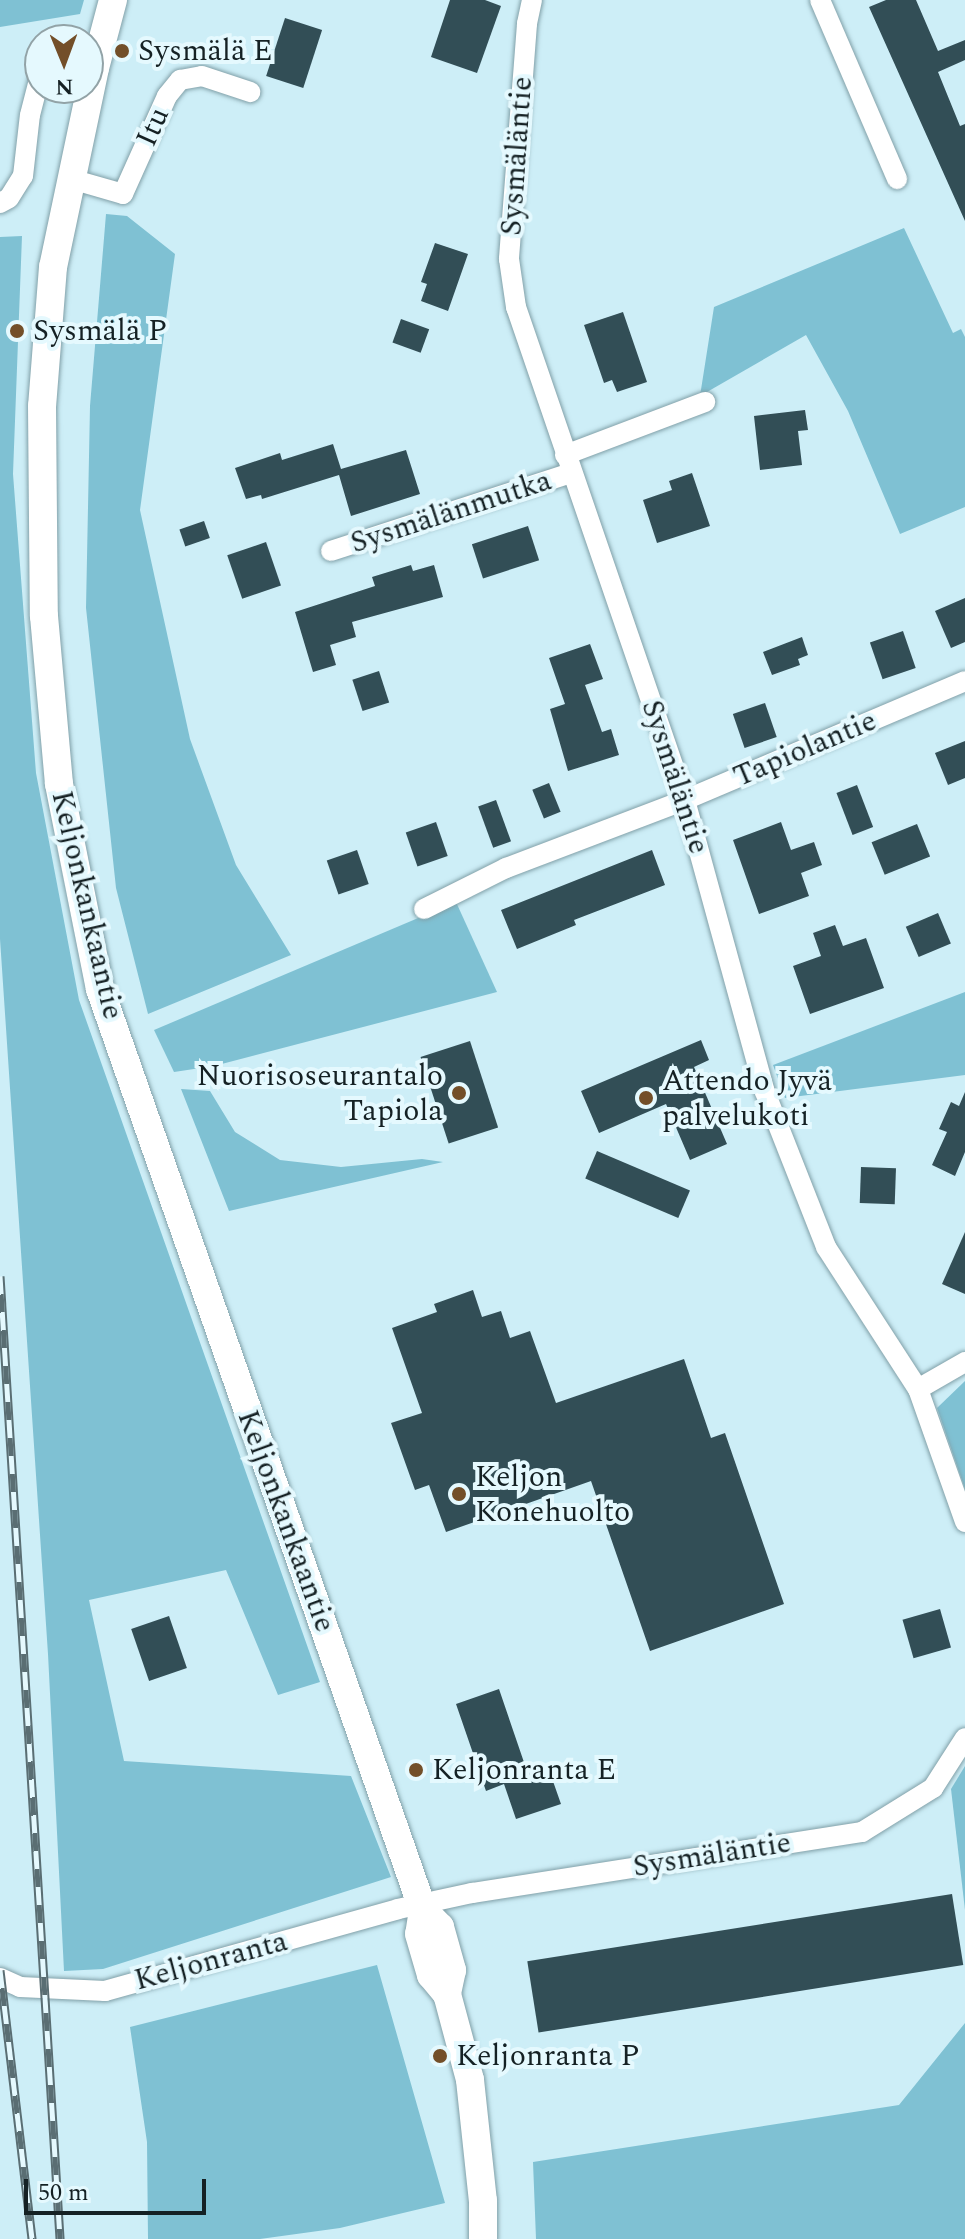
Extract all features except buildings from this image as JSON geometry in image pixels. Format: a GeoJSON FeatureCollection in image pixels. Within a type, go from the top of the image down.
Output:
{"type":"FeatureCollection","features":[{"type":"Feature","properties":{"kind":"main road","name":"Keljonkankaantie"},"geometry":{"type":"LineString","coordinates":[[104,28],[113,0]]}},
{"type":"Feature","properties":{"kind":"main road","name":"Keljonkankaantie"},"geometry":{"type":"LineString","coordinates":[[85,104],[53,267],[42,406],[44,616],[59,784],[100,989],[422,1907],[419,1934],[431,1975],[447,1994],[470,2080],[483,2201],[483,2239]]}},
{"type":"Feature","properties":{"kind":"street","name":"Sysmäläntie"},"geometry":{"type":"LineString","coordinates":[[532,0],[527,24],[509,259],[516,307],[685,800],[765,1092],[820,1233],[918,1389],[965,1522]]}},
{"type":"Feature","properties":{"kind":"street"},"geometry":{"type":"LineString","coordinates":[[820,0],[897,179]]}},
{"type":"Feature","properties":{"kind":"street","name":"Itu"},"geometry":{"type":"LineString","coordinates":[[71,179],[123,194],[167,96],[180,80],[202,76],[250,92]]}},
{"type":"Feature","properties":{"kind":"street"},"geometry":{"type":"LineString","coordinates":[[0,203],[9,198],[23,176],[33,104]]}},
{"type":"Feature","properties":{"kind":"street","name":"Sysmälänmutka"},"geometry":{"type":"LineString","coordinates":[[331,551],[568,464],[705,402]]}},
{"type":"Feature","properties":{"kind":"street","name":"Tapiolantie"},"geometry":{"type":"LineString","coordinates":[[424,909],[506,868],[685,800],[965,681]]}},
{"type":"Feature","properties":{"kind":"street"},"geometry":{"type":"LineString","coordinates":[[918,1389],[965,1362]]}},
{"type":"Feature","properties":{"kind":"street","name":"Sysmäläntie"},"geometry":{"type":"LineString","coordinates":[[422,1907],[862,1832],[933,1788],[965,1738]]}},
{"type":"Feature","properties":{"kind":"street","name":"Keljonranta"},"geometry":{"type":"LineString","coordinates":[[0,1978],[20,1987],[105,1991],[422,1907]]}},
{"type":"Feature","properties":{"kind":"shaded area"},"geometry":{"type":"Polygon","coordinates":[[[0,0],[84,0],[80,14],[0,27],[0,0]]]}},
{"type":"Feature","properties":{"kind":"shaded area"},"geometry":{"type":"Polygon","coordinates":[[[106,214],[127,216],[175,254],[140,510],[190,739],[236,865],[291,955],[148,1014],[116,888],[86,608],[90,406],[106,214]]]}},
{"type":"Feature","properties":{"kind":"shaded area"},"geometry":{"type":"Polygon","coordinates":[[[904,228],[953,333],[961,329],[965,337],[965,507],[900,534],[848,411],[806,335],[700,396],[714,307],[904,228]]]}},
{"type":"Feature","properties":{"kind":"shaded area"},"geometry":{"type":"Polygon","coordinates":[[[22,236],[13,474],[36,773],[79,1000],[320,1682],[278,1695],[226,1570],[89,1600],[124,1761],[351,1776],[391,1877],[103,1969],[64,1971],[48,1654],[0,939],[0,237],[22,236]]]}},
{"type":"Feature","properties":{"kind":"shaded area"},"geometry":{"type":"Polygon","coordinates":[[[456,902],[497,992],[214,1066],[174,1072],[154,1030],[456,902]]]}},
{"type":"Feature","properties":{"kind":"shaded area"},"geometry":{"type":"Polygon","coordinates":[[[965,992],[965,1075],[785,1098],[773,1065],[965,992]]]}},
{"type":"Feature","properties":{"kind":"shaded area"},"geometry":{"type":"Polygon","coordinates":[[[181,1089],[210,1091],[235,1132],[280,1160],[341,1167],[422,1159],[443,1162],[229,1211],[181,1089]]]}},
{"type":"Feature","properties":{"kind":"shaded area"},"geometry":{"type":"Polygon","coordinates":[[[965,1381],[965,1489],[937,1408],[965,1381]]]}},
{"type":"Feature","properties":{"kind":"shaded area"},"geometry":{"type":"Polygon","coordinates":[[[965,1766],[965,1910],[951,1789],[965,1766]]]}},
{"type":"Feature","properties":{"kind":"shaded area"},"geometry":{"type":"Polygon","coordinates":[[[377,1965],[445,2203],[340,2228],[260,2239],[148,2239],[147,2142],[130,2027],[377,1965]]]}},
{"type":"Feature","properties":{"kind":"shaded area"},"geometry":{"type":"Polygon","coordinates":[[[965,2023],[965,2239],[536,2239],[533,2162],[899,2105],[965,2023]]]}},
{"type":"Feature","properties":{"kind":"railway"},"geometry":{"type":"LineString","coordinates":[[0,1276],[60,2239]]}},
{"type":"Feature","properties":{"kind":"railway"},"geometry":{"type":"LineString","coordinates":[[0,1970],[32,2239]]}},
{"type":"Feature","properties":{"kind":"place","name":"Sysmälä E"},"geometry":{"type":"Point","coordinates":[122,51]}},
{"type":"Feature","properties":{"kind":"place","name":"Sysmälä P"},"geometry":{"type":"Point","coordinates":[17,331]}},
{"type":"Feature","properties":{"kind":"place","name":"Nuorisoseurantalo Tapiola"},"geometry":{"type":"Point","coordinates":[459,1093]}},
{"type":"Feature","properties":{"kind":"place","name":"Attendo Jyvä palvelukoti"},"geometry":{"type":"Point","coordinates":[646,1098]}},
{"type":"Feature","properties":{"kind":"place","name":"Keljon Konehuolto"},"geometry":{"type":"Point","coordinates":[459,1494]}},
{"type":"Feature","properties":{"kind":"place","name":"Keljonranta E"},"geometry":{"type":"Point","coordinates":[416,1770]}},
{"type":"Feature","properties":{"kind":"place","name":"Keljonranta P"},"geometry":{"type":"Point","coordinates":[440,2056]}}]}
